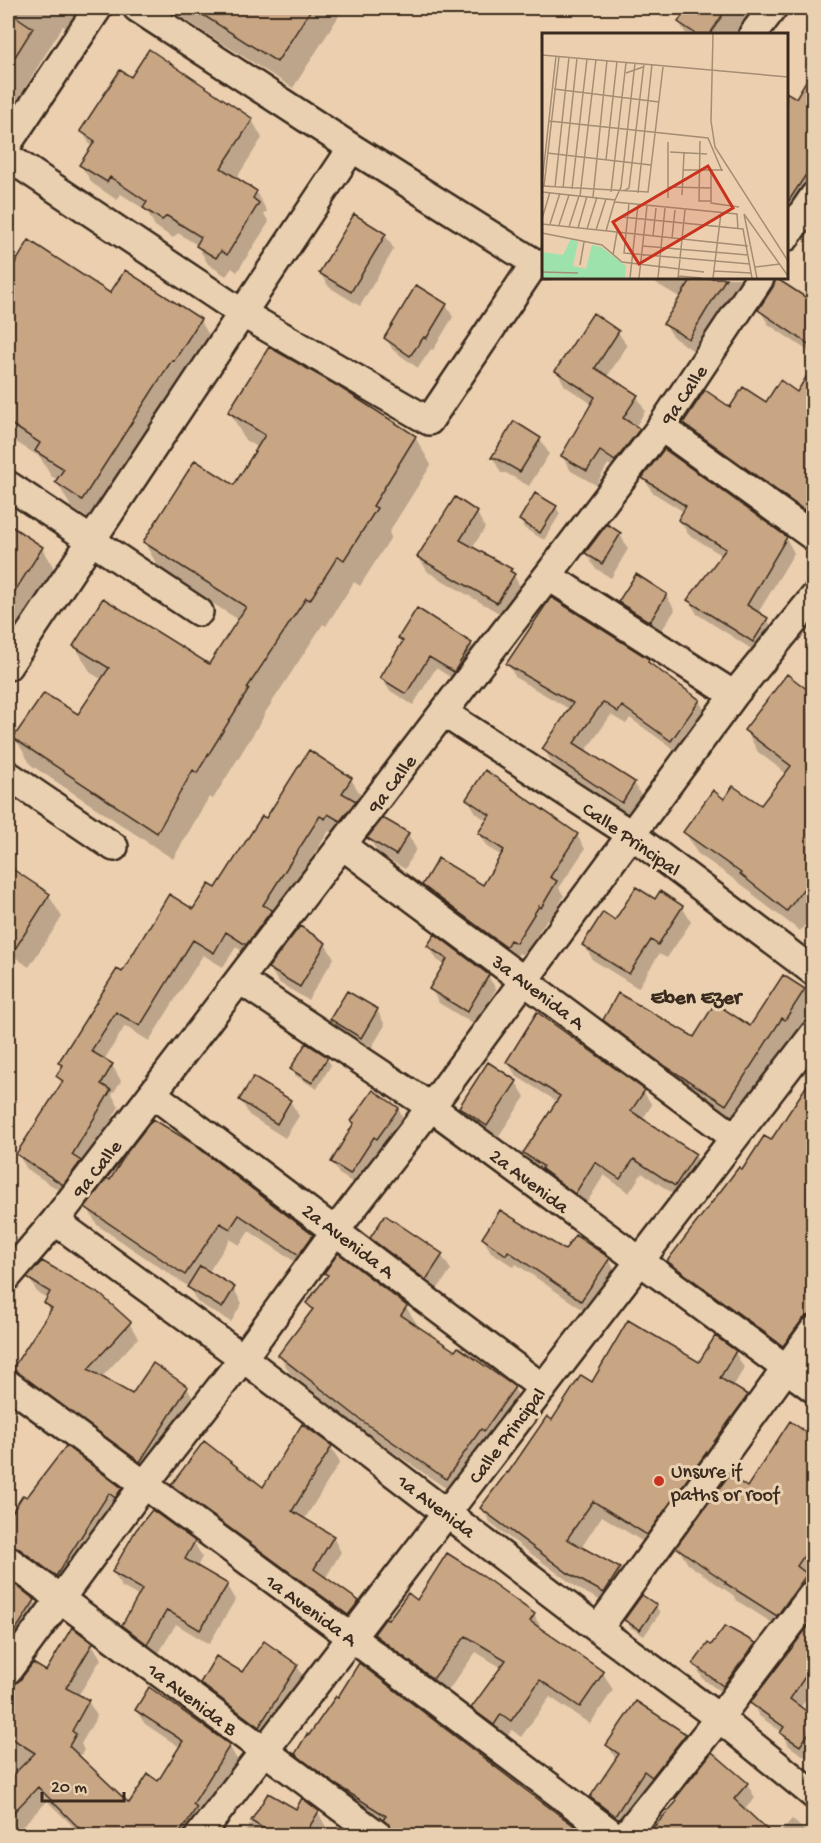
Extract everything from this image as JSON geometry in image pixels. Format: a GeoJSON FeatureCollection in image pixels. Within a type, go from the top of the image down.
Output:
{"type":"FeatureCollection","features":[{"type":"Feature","properties":{"kind":"street"},"geometry":{"type":"LineString","coordinates":[[8,143],[98,8]]}},
{"type":"Feature","properties":{"kind":"street"},"geometry":{"type":"LineString","coordinates":[[8,158],[242,313],[429,421],[539,264],[352,148],[137,8]]}},
{"type":"Feature","properties":{"kind":"street"},"geometry":{"type":"LineString","coordinates":[[754,33],[773,8]]}},
{"type":"Feature","properties":{"kind":"street"},"geometry":{"type":"LineString","coordinates":[[8,666],[352,148]]}},
{"type":"Feature","properties":{"kind":"street"},"geometry":{"type":"LineString","coordinates":[[799,230],[813,196]]}},
{"type":"Feature","properties":{"kind":"street","name":"9a Calle"},"geometry":{"type":"LineString","coordinates":[[8,1276],[55,1221],[153,1094],[661,427],[759,279]]}},
{"type":"Feature","properties":{"kind":"street"},"geometry":{"type":"LineString","coordinates":[[661,427],[813,537]]}},
{"type":"Feature","properties":{"kind":"street"},"geometry":{"type":"LineString","coordinates":[[8,485],[199,612]]}},
{"type":"Feature","properties":{"kind":"street"},"geometry":{"type":"LineString","coordinates":[[548,576],[734,695]]}},
{"type":"Feature","properties":{"kind":"street"},"geometry":{"type":"LineString","coordinates":[[8,1670],[144,1485],[243,1358],[336,1230],[525,981],[734,695],[813,597]]}},
{"type":"Feature","properties":{"kind":"street","name":"Calle Principal"},"geometry":{"type":"LineString","coordinates":[[444,713],[632,835],[813,972]]}},
{"type":"Feature","properties":{"kind":"street"},"geometry":{"type":"LineString","coordinates":[[8,775],[114,847]]}},
{"type":"Feature","properties":{"kind":"street","name":"3a Avenida A"},"geometry":{"type":"LineString","coordinates":[[343,846],[735,1137]]}},
{"type":"Feature","properties":{"kind":"street","name":"2a Avenida"},"geometry":{"type":"LineString","coordinates":[[240,980],[431,1107],[813,1389]]}},
{"type":"Feature","properties":{"kind":"street","name":"Calle Principal"},"geometry":{"type":"LineString","coordinates":[[199,1836],[813,1034]]}},
{"type":"Feature","properties":{"kind":"street","name":"2a Avenida A"},"geometry":{"type":"LineString","coordinates":[[153,1094],[543,1388]]}},
{"type":"Feature","properties":{"kind":"street","name":"1a Avenida"},"geometry":{"type":"LineString","coordinates":[[55,1221],[243,1358],[598,1629],[719,1718],[813,1795]]}},
{"type":"Feature","properties":{"kind":"street"},"geometry":{"type":"LineString","coordinates":[[598,1629],[813,1330]]}},
{"type":"Feature","properties":{"kind":"street","name":"1a Avenida A"},"geometry":{"type":"LineString","coordinates":[[8,1384],[351,1637],[615,1836]]}},
{"type":"Feature","properties":{"kind":"street","name":"1a Avenida B"},"geometry":{"type":"LineString","coordinates":[[8,1560],[379,1836]]}},
{"type":"Feature","properties":{"kind":"street"},"geometry":{"type":"LineString","coordinates":[[625,1836],[719,1718],[813,1593]]}},
{"type":"Feature","properties":{"kind":"building"},"geometry":{"type":"Polygon","coordinates":[[[192,8],[312,8],[277,62],[192,8]]]}},
{"type":"Feature","properties":{"kind":"building"},"geometry":{"type":"Polygon","coordinates":[[[687,8],[727,8],[711,33],[694,33],[678,22],[687,8]]]}},
{"type":"Feature","properties":{"kind":"building"},"geometry":{"type":"Polygon","coordinates":[[[15,16],[33,28],[8,68],[8,29],[15,16]]]}},
{"type":"Feature","properties":{"kind":"building"},"geometry":{"type":"Polygon","coordinates":[[[149,49],[253,119],[221,168],[257,191],[253,198],[259,203],[227,255],[221,251],[216,258],[196,246],[201,237],[167,216],[162,220],[143,208],[147,202],[110,177],[107,182],[79,165],[95,141],[80,131],[120,70],[131,77],[149,49]]]}},
{"type":"Feature","properties":{"kind":"building"},"geometry":{"type":"Polygon","coordinates":[[[813,69],[813,164],[788,202],[788,93],[796,98],[813,69]]]}},
{"type":"Feature","properties":{"kind":"building"},"geometry":{"type":"Polygon","coordinates":[[[354,214],[386,234],[351,292],[319,273],[354,214]]]}},
{"type":"Feature","properties":{"kind":"building"},"geometry":{"type":"Polygon","coordinates":[[[29,240],[110,293],[125,270],[201,319],[82,500],[55,482],[64,469],[35,451],[40,443],[8,422],[8,275],[29,240]]]}},
{"type":"Feature","properties":{"kind":"building"},"geometry":{"type":"Polygon","coordinates":[[[691,279],[725,279],[689,339],[663,324],[691,279]]]}},
{"type":"Feature","properties":{"kind":"building"},"geometry":{"type":"Polygon","coordinates":[[[778,279],[813,302],[813,347],[758,310],[778,279]]]}},
{"type":"Feature","properties":{"kind":"building"},"geometry":{"type":"Polygon","coordinates":[[[416,285],[447,304],[426,339],[424,337],[410,356],[384,338],[416,285]]]}},
{"type":"Feature","properties":{"kind":"building"},"geometry":{"type":"Polygon","coordinates":[[[593,313],[619,331],[595,368],[638,395],[623,418],[640,429],[615,461],[600,451],[587,471],[561,456],[595,397],[555,371],[593,313]]]}},
{"type":"Feature","properties":{"kind":"building"},"geometry":{"type":"Polygon","coordinates":[[[269,347],[336,385],[416,436],[373,506],[377,508],[344,560],[338,556],[310,600],[306,598],[247,688],[249,689],[197,773],[193,770],[157,833],[13,738],[44,693],[78,714],[109,668],[73,646],[103,598],[209,664],[246,607],[143,542],[195,460],[234,485],[265,435],[228,412],[269,347]]]}},
{"type":"Feature","properties":{"kind":"building"},"geometry":{"type":"Polygon","coordinates":[[[813,366],[813,494],[804,510],[683,423],[705,390],[730,407],[743,387],[766,402],[780,380],[797,392],[813,366]]]}},
{"type":"Feature","properties":{"kind":"building"},"geometry":{"type":"Polygon","coordinates":[[[514,421],[541,438],[520,472],[496,458],[491,458],[514,421]]]}},
{"type":"Feature","properties":{"kind":"building"},"geometry":{"type":"Polygon","coordinates":[[[664,449],[787,537],[747,605],[768,618],[753,642],[687,600],[726,549],[678,520],[686,506],[642,478],[664,449]]]}},
{"type":"Feature","properties":{"kind":"building"},"geometry":{"type":"Polygon","coordinates":[[[535,493],[557,506],[540,533],[519,520],[535,493]]]}},
{"type":"Feature","properties":{"kind":"building"},"geometry":{"type":"Polygon","coordinates":[[[455,497],[478,512],[460,540],[512,569],[510,571],[515,574],[497,603],[417,557],[455,497]]]}},
{"type":"Feature","properties":{"kind":"building"},"geometry":{"type":"Polygon","coordinates":[[[8,524],[43,547],[8,602],[8,524]]]}},
{"type":"Feature","properties":{"kind":"building"},"geometry":{"type":"Polygon","coordinates":[[[607,524],[621,533],[602,564],[585,553],[607,524]]]}},
{"type":"Feature","properties":{"kind":"building"},"geometry":{"type":"Polygon","coordinates":[[[636,574],[667,594],[650,622],[618,602],[636,574]]]}},
{"type":"Feature","properties":{"kind":"building"},"geometry":{"type":"Polygon","coordinates":[[[551,597],[649,659],[648,662],[700,700],[671,741],[622,706],[618,712],[603,702],[574,743],[635,782],[622,803],[542,749],[573,703],[506,664],[551,597]]]}},
{"type":"Feature","properties":{"kind":"building"},"geometry":{"type":"Polygon","coordinates":[[[417,608],[472,643],[454,672],[429,657],[406,694],[380,678],[403,641],[398,638],[417,608]]]}},
{"type":"Feature","properties":{"kind":"building"},"geometry":{"type":"Polygon","coordinates":[[[787,674],[813,694],[813,876],[787,911],[741,873],[683,832],[713,790],[724,799],[733,786],[761,805],[791,766],[744,730],[787,674]]]}},
{"type":"Feature","properties":{"kind":"building"},"geometry":{"type":"Polygon","coordinates":[[[309,750],[352,778],[342,793],[356,801],[340,821],[328,814],[325,819],[320,816],[263,905],[272,910],[246,945],[226,932],[214,953],[193,940],[140,1026],[116,1012],[91,1051],[113,1064],[101,1084],[111,1090],[72,1155],[81,1161],[63,1185],[16,1154],[63,1081],[56,1076],[63,1065],[58,1063],[117,969],[122,972],[169,894],[193,909],[209,884],[216,888],[262,816],[266,818],[309,750]]]}},
{"type":"Feature","properties":{"kind":"building"},"geometry":{"type":"Polygon","coordinates":[[[485,770],[578,834],[550,877],[557,881],[541,908],[539,906],[516,943],[510,940],[506,947],[422,885],[438,858],[483,885],[504,850],[478,833],[490,815],[466,799],[485,770]]]}},
{"type":"Feature","properties":{"kind":"building"},"geometry":{"type":"Polygon","coordinates":[[[383,818],[409,833],[396,855],[367,838],[383,818]]]}},
{"type":"Feature","properties":{"kind":"building"},"geometry":{"type":"Polygon","coordinates":[[[8,866],[50,894],[8,960],[8,866]]]}},
{"type":"Feature","properties":{"kind":"building"},"geometry":{"type":"Polygon","coordinates":[[[636,887],[655,899],[660,891],[683,906],[658,945],[651,940],[629,974],[582,945],[603,912],[615,920],[636,887]]]}},
{"type":"Feature","properties":{"kind":"building"},"geometry":{"type":"Polygon","coordinates":[[[300,926],[326,943],[300,987],[268,968],[300,926]]]}},
{"type":"Feature","properties":{"kind":"building"},"geometry":{"type":"Polygon","coordinates":[[[435,934],[489,975],[467,1012],[429,989],[447,959],[427,946],[435,934]]]}},
{"type":"Feature","properties":{"kind":"building"},"geometry":{"type":"Polygon","coordinates":[[[783,975],[805,989],[785,1020],[782,1018],[726,1105],[662,1064],[603,1020],[618,993],[694,1037],[715,1003],[750,1026],[783,975]]]}},
{"type":"Feature","properties":{"kind":"building"},"geometry":{"type":"Polygon","coordinates":[[[347,991],[378,1009],[361,1038],[330,1019],[347,991]]]}},
{"type":"Feature","properties":{"kind":"building"},"geometry":{"type":"Polygon","coordinates":[[[537,1012],[645,1090],[631,1111],[696,1154],[675,1186],[634,1159],[620,1179],[595,1162],[575,1194],[542,1169],[543,1166],[523,1153],[560,1096],[506,1062],[537,1012]]]}},
{"type":"Feature","properties":{"kind":"building"},"geometry":{"type":"Polygon","coordinates":[[[306,1043],[328,1057],[312,1083],[290,1069],[306,1043]]]}},
{"type":"Feature","properties":{"kind":"building"},"geometry":{"type":"Polygon","coordinates":[[[488,1062],[517,1081],[487,1126],[459,1107],[488,1062]]]}},
{"type":"Feature","properties":{"kind":"building"},"geometry":{"type":"Polygon","coordinates":[[[813,1076],[813,1315],[802,1320],[783,1346],[667,1261],[739,1167],[742,1170],[764,1136],[771,1140],[813,1076]]]}},
{"type":"Feature","properties":{"kind":"building"},"geometry":{"type":"Polygon","coordinates":[[[253,1077],[291,1100],[277,1124],[239,1100],[253,1077]]]}},
{"type":"Feature","properties":{"kind":"building"},"geometry":{"type":"Polygon","coordinates":[[[373,1090],[399,1108],[377,1139],[374,1137],[350,1174],[331,1162],[354,1123],[351,1121],[373,1090]]]}},
{"type":"Feature","properties":{"kind":"building"},"geometry":{"type":"Polygon","coordinates":[[[153,1119],[192,1143],[313,1235],[299,1255],[239,1215],[230,1229],[220,1223],[185,1275],[85,1207],[107,1178],[110,1180],[127,1152],[153,1119]]]}},
{"type":"Feature","properties":{"kind":"building"},"geometry":{"type":"Polygon","coordinates":[[[500,1210],[565,1250],[575,1235],[610,1258],[581,1301],[508,1251],[506,1255],[482,1238],[500,1210]]]}},
{"type":"Feature","properties":{"kind":"building"},"geometry":{"type":"Polygon","coordinates":[[[385,1215],[443,1254],[426,1280],[370,1238],[385,1215]]]}},
{"type":"Feature","properties":{"kind":"building"},"geometry":{"type":"Polygon","coordinates":[[[338,1253],[407,1306],[401,1315],[455,1351],[458,1347],[515,1387],[484,1431],[481,1429],[446,1479],[361,1420],[278,1355],[313,1309],[306,1303],[328,1275],[324,1273],[338,1253]]]}},
{"type":"Feature","properties":{"kind":"building"},"geometry":{"type":"Polygon","coordinates":[[[42,1261],[101,1295],[131,1322],[88,1369],[132,1394],[153,1363],[188,1387],[140,1462],[12,1369],[52,1308],[44,1303],[50,1292],[27,1278],[42,1261]]]}},
{"type":"Feature","properties":{"kind":"building"},"geometry":{"type":"Polygon","coordinates":[[[200,1266],[235,1287],[222,1308],[187,1287],[200,1266]]]}},
{"type":"Feature","properties":{"kind":"building"},"geometry":{"type":"Polygon","coordinates":[[[628,1320],[699,1362],[715,1336],[736,1351],[720,1378],[748,1395],[647,1535],[593,1501],[567,1539],[620,1568],[604,1593],[568,1573],[480,1508],[508,1473],[547,1416],[552,1420],[581,1375],[592,1382],[628,1320]]]}},
{"type":"Feature","properties":{"kind":"building"},"geometry":{"type":"Polygon","coordinates":[[[790,1421],[813,1437],[813,1542],[797,1566],[807,1574],[777,1616],[725,1583],[676,1547],[729,1475],[747,1487],[790,1421]]]}},
{"type":"Feature","properties":{"kind":"building"},"geometry":{"type":"Polygon","coordinates":[[[302,1424],[332,1446],[292,1511],[334,1536],[314,1569],[359,1601],[348,1615],[171,1485],[204,1441],[263,1487],[302,1424]]]}},
{"type":"Feature","properties":{"kind":"building"},"geometry":{"type":"Polygon","coordinates":[[[66,1446],[122,1488],[115,1498],[109,1493],[56,1576],[17,1547],[8,1545],[8,1519],[23,1495],[27,1497],[66,1446]]]}},
{"type":"Feature","properties":{"kind":"building"},"geometry":{"type":"Polygon","coordinates":[[[152,1510],[195,1541],[185,1559],[228,1584],[200,1630],[167,1610],[147,1644],[122,1625],[142,1589],[112,1572],[136,1530],[152,1510]]]}},
{"type":"Feature","properties":{"kind":"building"},"geometry":{"type":"Polygon","coordinates":[[[447,1553],[535,1614],[530,1621],[604,1672],[580,1707],[540,1680],[511,1721],[501,1714],[494,1725],[471,1708],[506,1660],[466,1636],[433,1679],[374,1634],[385,1619],[388,1620],[408,1593],[417,1600],[447,1553]]]}},
{"type":"Feature","properties":{"kind":"building"},"geometry":{"type":"Polygon","coordinates":[[[8,1579],[35,1600],[8,1642],[8,1579]]]}},
{"type":"Feature","properties":{"kind":"building"},"geometry":{"type":"Polygon","coordinates":[[[642,1595],[657,1605],[640,1630],[624,1620],[642,1595]]]}},
{"type":"Feature","properties":{"kind":"building"},"geometry":{"type":"Polygon","coordinates":[[[810,1624],[813,1627],[813,1665],[790,1699],[813,1716],[813,1727],[800,1746],[780,1733],[784,1727],[750,1703],[810,1624]]]}},
{"type":"Feature","properties":{"kind":"building"},"geometry":{"type":"Polygon","coordinates":[[[725,1626],[756,1643],[723,1686],[693,1664],[708,1643],[711,1645],[725,1626]]]}},
{"type":"Feature","properties":{"kind":"building"},"geometry":{"type":"Polygon","coordinates":[[[72,1627],[93,1643],[66,1688],[89,1700],[72,1731],[76,1734],[69,1746],[129,1803],[148,1774],[158,1781],[183,1741],[135,1710],[149,1687],[230,1745],[193,1804],[197,1807],[178,1836],[87,1836],[38,1787],[8,1818],[8,1780],[35,1753],[8,1736],[8,1686],[20,1680],[33,1663],[46,1671],[72,1627]]]}},
{"type":"Feature","properties":{"kind":"building"},"geometry":{"type":"Polygon","coordinates":[[[264,1641],[298,1665],[259,1727],[200,1683],[216,1656],[242,1672],[264,1641]]]}},
{"type":"Feature","properties":{"kind":"building"},"geometry":{"type":"Polygon","coordinates":[[[359,1663],[588,1836],[394,1834],[393,1829],[383,1820],[386,1816],[335,1784],[295,1754],[307,1734],[309,1735],[336,1696],[338,1697],[359,1663]]]}},
{"type":"Feature","properties":{"kind":"building"},"geometry":{"type":"Polygon","coordinates":[[[636,1701],[686,1734],[652,1777],[644,1771],[615,1816],[590,1797],[619,1754],[606,1745],[636,1701]]]}},
{"type":"Feature","properties":{"kind":"building"},"geometry":{"type":"Polygon","coordinates":[[[712,1752],[748,1783],[734,1799],[774,1836],[646,1836],[677,1801],[675,1799],[712,1752]]]}},
{"type":"Feature","properties":{"kind":"building"},"geometry":{"type":"Polygon","coordinates":[[[268,1793],[296,1809],[302,1798],[319,1811],[304,1836],[276,1836],[251,1821],[268,1793]]]}},
{"type":"Feature","properties":{"kind":"place","name":"Unsure if paths or roof"},"geometry":{"type":"Point","coordinates":[659,1481]}},
{"type":"Feature","properties":{"kind":"district","name":"Eben Ezer"},"geometry":{"type":"Point","coordinates":[696,996]}}]}
